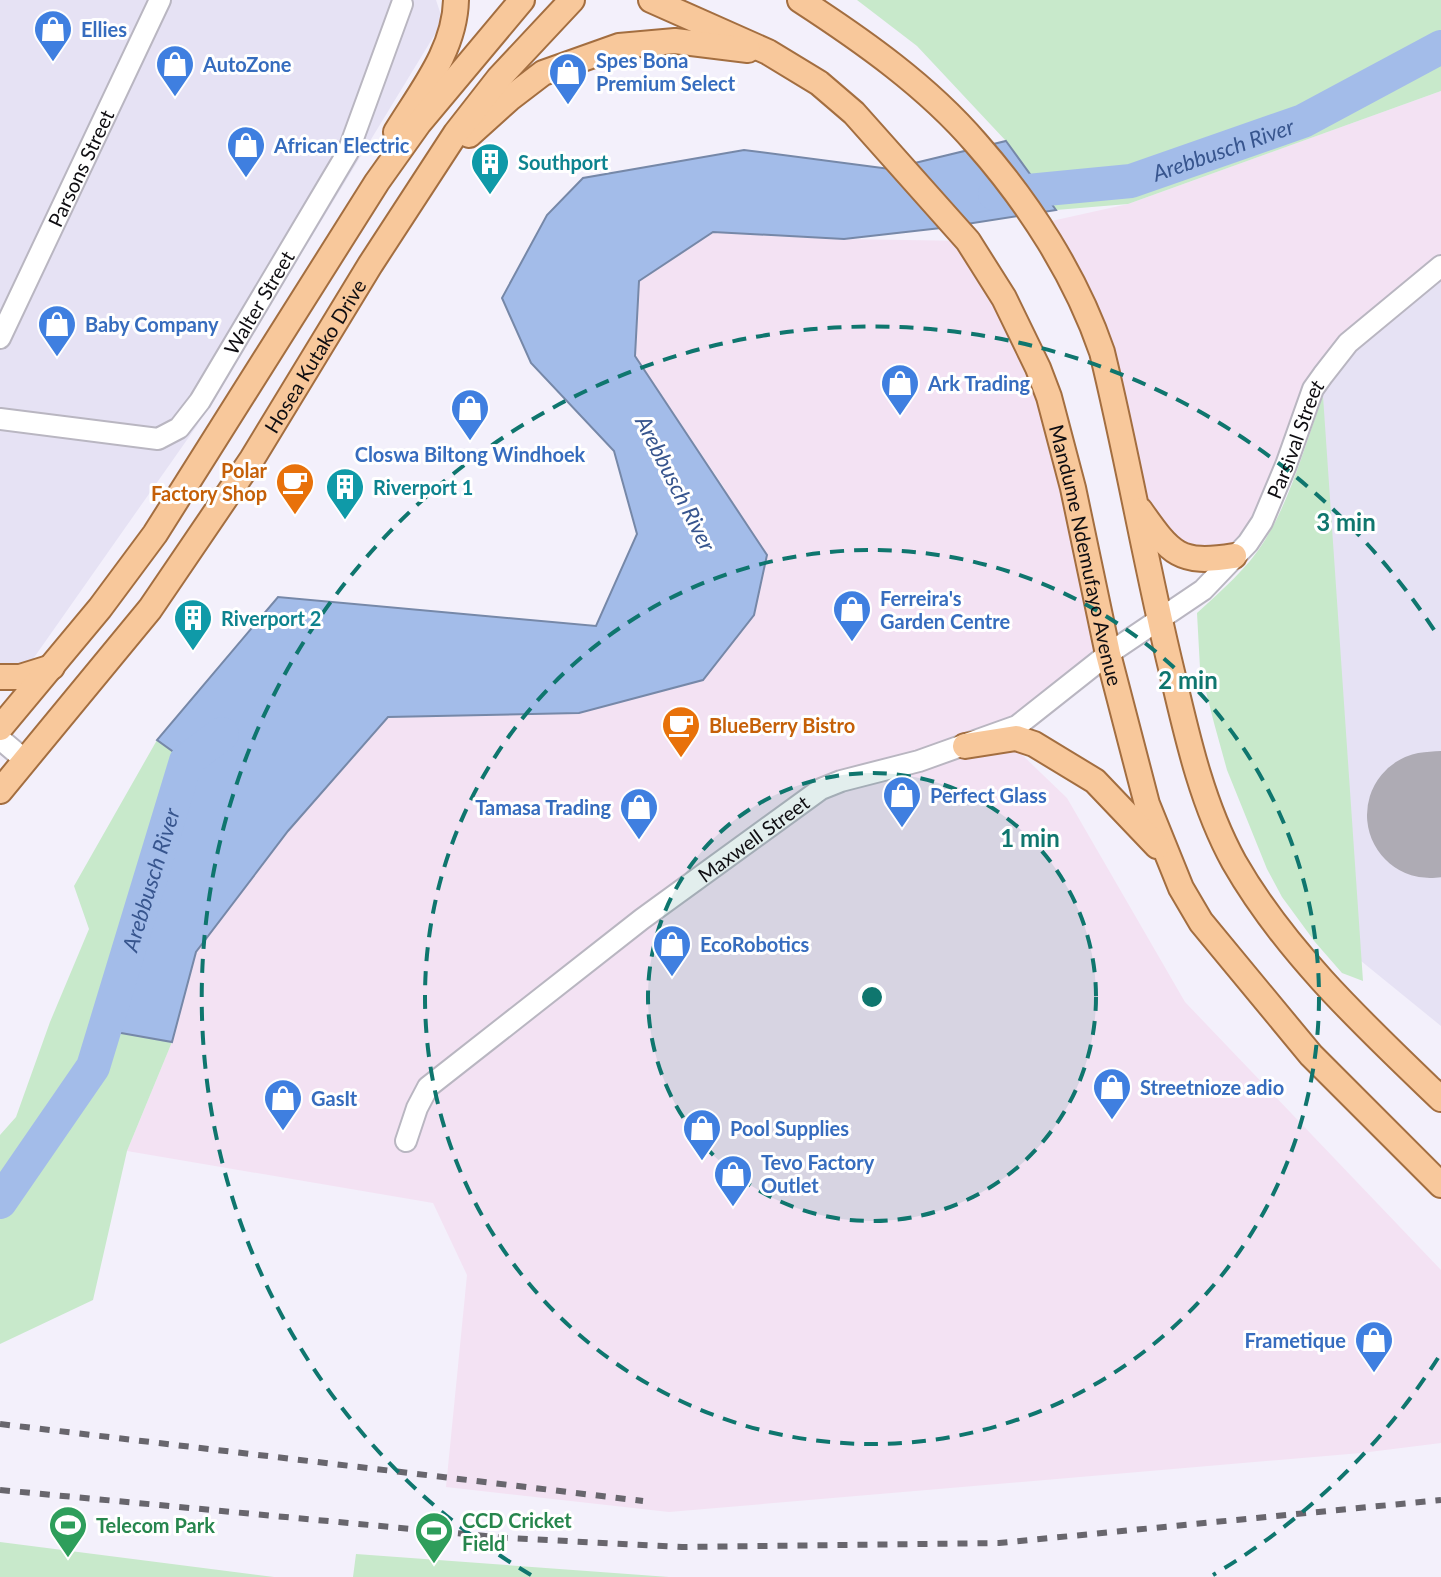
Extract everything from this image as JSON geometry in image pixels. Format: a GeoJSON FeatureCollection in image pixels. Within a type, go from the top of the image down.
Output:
{"type":"FeatureCollection","features":[{"type":"Feature","properties":{"kind":"main road"},"geometry":{"type":"LineString","coordinates":[[296,308],[448,46],[456,21],[456,0]]}},
{"type":"Feature","properties":{"kind":"main road","name":"Hosea Kutako Drive"},"geometry":{"type":"LineString","coordinates":[[0,728],[100,608],[155,534],[377,182],[419,123],[522,0]]}},
{"type":"Feature","properties":{"kind":"main road","name":"Hosea Kutako Drive"},"geometry":{"type":"LineString","coordinates":[[0,791],[150,609],[189,553],[252,459],[456,133],[499,78],[572,0]]}},
{"type":"Feature","properties":{"kind":"main road","name":"Mandume Ndemufayo Avenue"},"geometry":{"type":"LineString","coordinates":[[651,0],[768,52],[819,83],[854,113],[968,241],[1004,298],[1049,397],[1073,488],[1108,654],[1147,804],[1181,888],[1201,922],[1281,1019],[1357,1103],[1441,1185]]}},
{"type":"Feature","properties":{"kind":"main road"},"geometry":{"type":"LineString","coordinates":[[800,0],[882,57],[976,142],[1038,224],[1089,315],[1102,352],[1159,620],[1198,770],[1217,826],[1255,895],[1314,972],[1441,1099]]}},
{"type":"Feature","properties":{"kind":"main road"},"geometry":{"type":"LineString","coordinates":[[414,196],[464,140],[509,99],[543,73],[555,68],[619,46],[675,41],[768,52]]}},
{"type":"Feature","properties":{"kind":"main road"},"geometry":{"type":"LineString","coordinates":[[1134,502],[1162,541],[1178,554],[1204,561],[1234,556]]}},
{"type":"Feature","properties":{"kind":"main road"},"geometry":{"type":"LineString","coordinates":[[0,677],[20,677],[52,666]]}},
{"type":"Feature","properties":{"kind":"main road"},"geometry":{"type":"LineString","coordinates":[[965,746],[1016,738],[1064,761],[1095,781],[1165,853]]}},
{"type":"Feature","properties":{"kind":"street","name":"Parsons Street"},"geometry":{"type":"LineString","coordinates":[[0,338],[160,0]]}},
{"type":"Feature","properties":{"kind":"street","name":"Walter Street"},"geometry":{"type":"LineString","coordinates":[[0,419],[158,439],[179,428],[200,401],[348,152],[402,4]]}},
{"type":"Feature","properties":{"kind":"street","name":"Parsival Street"},"geometry":{"type":"LineString","coordinates":[[1159,620],[1203,590],[1248,543],[1262,522],[1313,389],[1348,343],[1441,266]]}},
{"type":"Feature","properties":{"kind":"street","name":"Maxwell Street"},"geometry":{"type":"LineString","coordinates":[[406,1141],[428,1087],[642,919],[821,789],[965,746],[1017,726],[1108,654],[1159,620]]}},
{"type":"Feature","properties":{"kind":"street"},"geometry":{"type":"LineString","coordinates":[[0,739],[26,761]]}},
{"type":"Feature","properties":{"kind":"shaded area"},"geometry":{"type":"Polygon","coordinates":[[[0,0],[436,0],[443,21],[196,427],[26,669],[0,664],[0,0]]]}},
{"type":"Feature","properties":{"kind":"shaded area"},"geometry":{"type":"Polygon","coordinates":[[[1441,91],[1441,266],[1348,343],[1248,543],[1204,561],[1134,502],[1112,391],[1038,224],[1128,204],[1441,91]]]}},
{"type":"Feature","properties":{"kind":"shaded area"},"geometry":{"type":"Polygon","coordinates":[[[713,232],[968,241],[1038,368],[1108,654],[1017,726],[944,758],[1016,749],[1067,798],[1185,1002],[1441,1270],[1441,1443],[1361,1453],[669,1512],[446,1487],[467,1275],[433,1203],[127,1151],[172,1042],[196,952],[288,831],[388,717],[579,713],[703,680],[754,615],[725,489],[635,356],[639,280],[713,232]]]}},
{"type":"Feature","properties":{"kind":"shaded area"},"geometry":{"type":"Polygon","coordinates":[[[1441,266],[1441,1026],[1350,952],[1313,389],[1441,266]]]}},
{"type":"Feature","properties":{"kind":"green space"},"geometry":{"type":"Polygon","coordinates":[[[857,0],[1441,0],[1441,91],[1128,204],[1056,210],[1006,141],[917,46],[857,0]]]}},
{"type":"Feature","properties":{"kind":"green space"},"geometry":{"type":"Polygon","coordinates":[[[1323,396],[1363,981],[1342,973],[1315,942],[1282,897],[1267,869],[1227,770],[1200,668],[1197,613],[1242,570],[1275,523],[1323,396]]]}},
{"type":"Feature","properties":{"kind":"green space"},"geometry":{"type":"Polygon","coordinates":[[[157,740],[186,761],[105,1029],[172,1042],[127,1151],[93,1300],[0,1344],[0,1135],[16,1117],[50,1022],[89,929],[74,886],[157,740]]]}},
{"type":"Feature","properties":{"kind":"green space","name":"Telecom Park"},"geometry":{"type":"Polygon","coordinates":[[[0,1542],[274,1577],[0,1577],[0,1542]]]}},
{"type":"Feature","properties":{"kind":"green space","name":"CCD Cricket Field"},"geometry":{"type":"Polygon","coordinates":[[[356,1554],[669,1577],[353,1577],[356,1554]]]}},
{"type":"Feature","properties":{"kind":"water"},"geometry":{"type":"Polygon","coordinates":[[[1006,141],[1056,210],[844,239],[713,232],[639,281],[635,356],[767,555],[754,615],[703,680],[579,713],[388,717],[288,831],[196,952],[172,1042],[104,1030],[186,761],[157,740],[278,597],[596,626],[637,534],[614,451],[531,363],[502,298],[547,215],[583,178],[744,150],[890,169],[1006,141]]]}},
{"type":"Feature","properties":{"kind":"waterway","name":"Arebbusch River"},"geometry":{"type":"LineString","coordinates":[[995,194],[1131,181],[1303,121],[1441,47]]}},
{"type":"Feature","properties":{"kind":"waterway","name":"Arebbusch River"},"geometry":{"type":"LineString","coordinates":[[0,1202],[93,1067],[186,761],[222,734]]}},
{"type":"Feature","properties":{"kind":"runway"},"geometry":{"type":"LineString","coordinates":[[1430,815],[1441,814]]}},
{"type":"Feature","properties":{"kind":"railway"},"geometry":{"type":"LineString","coordinates":[[0,1424],[643,1501]]}},
{"type":"Feature","properties":{"kind":"railway"},"geometry":{"type":"LineString","coordinates":[[0,1490],[507,1538],[682,1547],[999,1543],[1441,1500]]}},
{"type":"Feature","properties":{"kind":"place","name":"Ellies"},"geometry":{"type":"Point","coordinates":[53,63]}},
{"type":"Feature","properties":{"kind":"place","name":"AutoZone"},"geometry":{"type":"Point","coordinates":[175,98]}},
{"type":"Feature","properties":{"kind":"place","name":"Spes Bona Premium Select"},"geometry":{"type":"Point","coordinates":[568,106]}},
{"type":"Feature","properties":{"kind":"place","name":"African Electric"},"geometry":{"type":"Point","coordinates":[246,179]}},
{"type":"Feature","properties":{"kind":"place","name":"Southport"},"geometry":{"type":"Point","coordinates":[490,196]}},
{"type":"Feature","properties":{"kind":"place","name":"Baby Company"},"geometry":{"type":"Point","coordinates":[57,358]}},
{"type":"Feature","properties":{"kind":"place","name":"Ark Trading"},"geometry":{"type":"Point","coordinates":[900,417]}},
{"type":"Feature","properties":{"kind":"place","name":"Closwa Biltong Windhoek"},"geometry":{"type":"Point","coordinates":[470,442]}},
{"type":"Feature","properties":{"kind":"place","name":"Polar Factory Shop"},"geometry":{"type":"Point","coordinates":[295,516]}},
{"type":"Feature","properties":{"kind":"place","name":"Riverport 1"},"geometry":{"type":"Point","coordinates":[345,521]}},
{"type":"Feature","properties":{"kind":"place","name":"Ferreira's Garden Centre"},"geometry":{"type":"Point","coordinates":[852,643]}},
{"type":"Feature","properties":{"kind":"place","name":"Riverport 2"},"geometry":{"type":"Point","coordinates":[193,652]}},
{"type":"Feature","properties":{"kind":"place","name":"BlueBerry Bistro"},"geometry":{"type":"Point","coordinates":[681,759]}},
{"type":"Feature","properties":{"kind":"place","name":"Perfect Glass"},"geometry":{"type":"Point","coordinates":[902,829]}},
{"type":"Feature","properties":{"kind":"place","name":"Tamasa Trading"},"geometry":{"type":"Point","coordinates":[639,841]}},
{"type":"Feature","properties":{"kind":"place","name":"EcoRobotics"},"geometry":{"type":"Point","coordinates":[672,978]}},
{"type":"Feature","properties":{"kind":"place","name":"Streetnioze adio"},"geometry":{"type":"Point","coordinates":[1112,1121]}},
{"type":"Feature","properties":{"kind":"place","name":"GasIt"},"geometry":{"type":"Point","coordinates":[283,1132]}},
{"type":"Feature","properties":{"kind":"place","name":"Pool Supplies"},"geometry":{"type":"Point","coordinates":[702,1162]}},
{"type":"Feature","properties":{"kind":"place","name":"Tevo Factory Outlet"},"geometry":{"type":"Point","coordinates":[733,1208]}},
{"type":"Feature","properties":{"kind":"place","name":"Frametique"},"geometry":{"type":"Point","coordinates":[1374,1374]}},
{"type":"Feature","properties":{"kind":"place","name":"Telecom Park"},"geometry":{"type":"Point","coordinates":[68,1559]}},
{"type":"Feature","properties":{"kind":"place","name":"CCD Cricket Field"},"geometry":{"type":"Point","coordinates":[434,1565]}}]}
